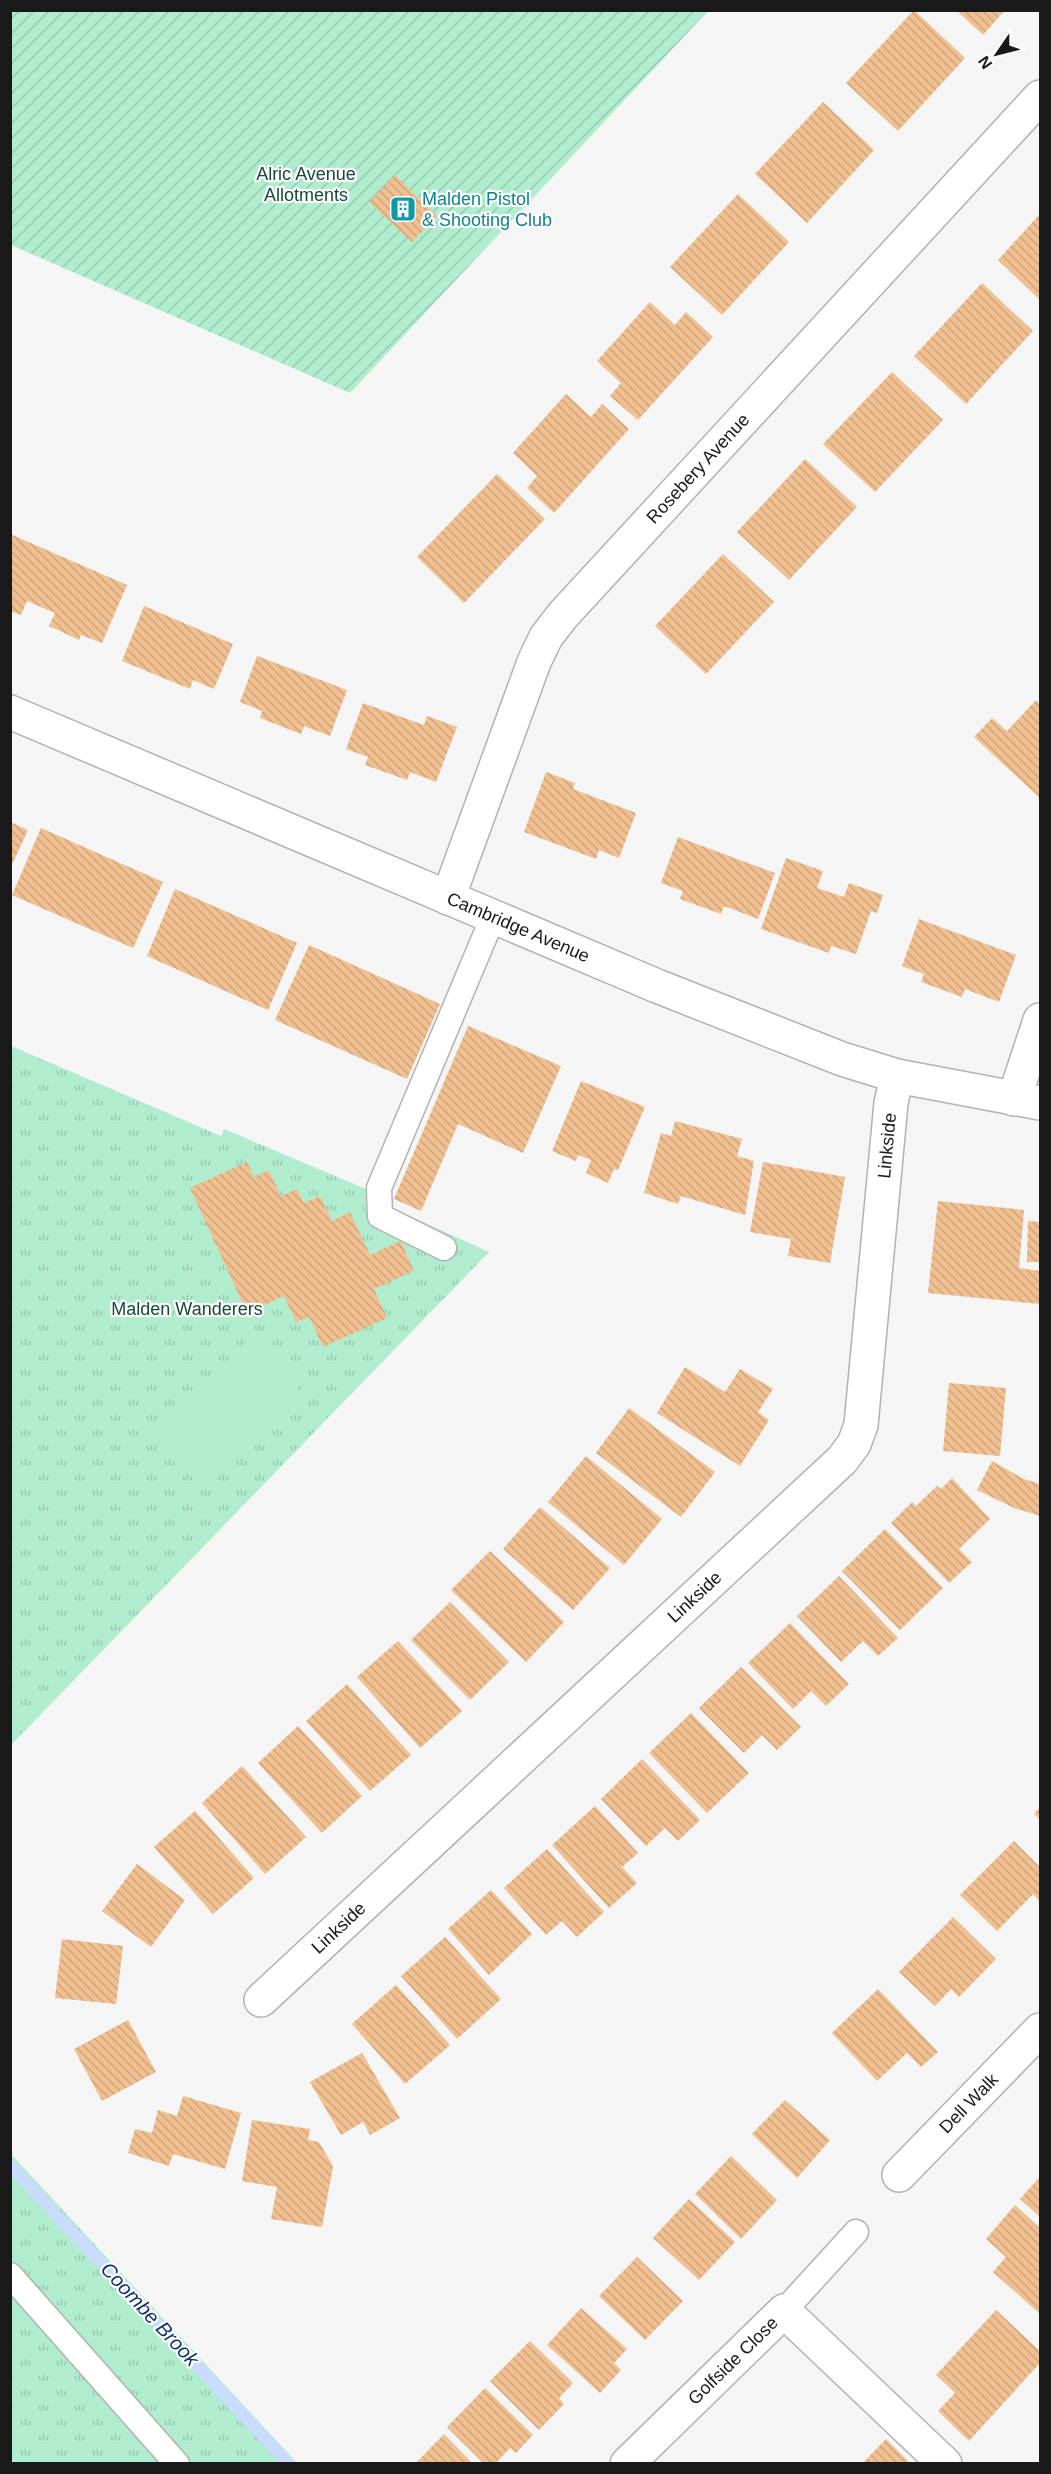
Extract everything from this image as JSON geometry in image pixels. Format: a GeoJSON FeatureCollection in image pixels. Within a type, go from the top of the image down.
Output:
{"type":"FeatureCollection","features":[{"type":"Feature","properties":{"kind":"street","name":"Rosebery Avenue"},"geometry":{"type":"LineString","coordinates":[[448,898],[534,662],[546,637],[571,606],[1041,97]]}},
{"type":"Feature","properties":{"kind":"street","name":"Cambridge Avenue"},"geometry":{"type":"LineString","coordinates":[[10,711],[657,986],[842,1059],[897,1076],[1027,1101]]}},
{"type":"Feature","properties":{"kind":"street"},"geometry":{"type":"LineString","coordinates":[[1027,1101],[1041,1020]]}},
{"type":"Feature","properties":{"kind":"street","name":"Linkside"},"geometry":{"type":"LineString","coordinates":[[261,2001],[842,1460],[854,1444],[861,1425],[891,1103],[897,1076]]}},
{"type":"Feature","properties":{"kind":"street","name":"Dell Walk"},"geometry":{"type":"LineString","coordinates":[[899,2175],[1041,2030]]}},
{"type":"Feature","properties":{"kind":"street","name":"Golfside Close"},"geometry":{"type":"LineString","coordinates":[[627,2463],[784,2311],[945,2463]]}},
{"type":"Feature","properties":{"kind":"lane"},"geometry":{"type":"LineString","coordinates":[[444,1248],[380,1216],[379,1188],[493,917]]}},
{"type":"Feature","properties":{"kind":"lane"},"geometry":{"type":"LineString","coordinates":[[784,2311],[856,2232]]}},
{"type":"Feature","properties":{"kind":"lane"},"geometry":{"type":"LineString","coordinates":[[10,2275],[177,2463]]}},
{"type":"Feature","properties":{"kind":"green space","name":"Alric Avenue Allotments"},"geometry":{"type":"Polygon","coordinates":[[[11,11],[708,11],[350,393],[11,245],[11,11]]]}},
{"type":"Feature","properties":{"kind":"green space","name":"Malden Wanderers"},"geometry":{"type":"Polygon","coordinates":[[[11,1046],[221,1136],[224,1129],[394,1201],[392,1208],[489,1252],[11,1745],[11,1046]]]}},
{"type":"Feature","properties":{"kind":"green space"},"geometry":{"type":"Polygon","coordinates":[[[257,1330],[308,1378],[205,1489],[154,1441],[257,1330]]]}},
{"type":"Feature","properties":{"kind":"green space"},"geometry":{"type":"Polygon","coordinates":[[[10,2153],[297,2463],[11,2463],[10,2153]]]}},
{"type":"Feature","properties":{"kind":"building"},"geometry":{"type":"Polygon","coordinates":[[[914,10],[965,58],[898,131],[846,83],[914,10]]]}},
{"type":"Feature","properties":{"kind":"building"},"geometry":{"type":"Polygon","coordinates":[[[956,10],[1005,10],[983,35],[956,10]]]}},
{"type":"Feature","properties":{"kind":"building"},"geometry":{"type":"Polygon","coordinates":[[[823,102],[874,150],[807,223],[755,174],[823,102]]]}},
{"type":"Feature","properties":{"kind":"building","name":"Malden Pistol & Shooting Club"},"geometry":{"type":"Polygon","coordinates":[[[395,175],[437,216],[412,242],[369,202],[395,175]]]}},
{"type":"Feature","properties":{"kind":"building"},"geometry":{"type":"Polygon","coordinates":[[[738,194],[789,242],[722,315],[670,267],[738,194]]]}},
{"type":"Feature","properties":{"kind":"building"},"geometry":{"type":"Polygon","coordinates":[[[1040,214],[1040,300],[998,260],[1040,214]]]}},
{"type":"Feature","properties":{"kind":"building"},"geometry":{"type":"Polygon","coordinates":[[[982,283],[1033,331],[966,404],[914,356],[982,283]]]}},
{"type":"Feature","properties":{"kind":"building"},"geometry":{"type":"Polygon","coordinates":[[[650,302],[675,325],[686,312],[713,337],[638,420],[610,396],[621,383],[597,361],[650,302]]]}},
{"type":"Feature","properties":{"kind":"building"},"geometry":{"type":"Polygon","coordinates":[[[892,372],[943,420],[875,492],[823,444],[892,372]]]}},
{"type":"Feature","properties":{"kind":"building"},"geometry":{"type":"Polygon","coordinates":[[[566,394],[591,417],[602,404],[629,429],[554,513],[527,488],[537,476],[513,453],[566,394]]]}},
{"type":"Feature","properties":{"kind":"building"},"geometry":{"type":"Polygon","coordinates":[[[805,459],[857,507],[789,580],[737,532],[805,459]]]}},
{"type":"Feature","properties":{"kind":"building"},"geometry":{"type":"Polygon","coordinates":[[[497,474],[545,519],[464,603],[417,557],[497,474]]]}},
{"type":"Feature","properties":{"kind":"building"},"geometry":{"type":"Polygon","coordinates":[[[10,534],[127,585],[102,643],[81,635],[79,640],[49,626],[55,613],[27,601],[21,615],[10,611],[10,534]]]}},
{"type":"Feature","properties":{"kind":"building"},"geometry":{"type":"Polygon","coordinates":[[[723,554],[774,602],[706,674],[655,626],[723,554]]]}},
{"type":"Feature","properties":{"kind":"building"},"geometry":{"type":"Polygon","coordinates":[[[144,606],[233,644],[214,689],[193,680],[190,689],[122,661],[144,606]]]}},
{"type":"Feature","properties":{"kind":"building"},"geometry":{"type":"Polygon","coordinates":[[[257,656],[347,690],[330,736],[304,726],[301,734],[260,718],[262,711],[240,702],[257,656]]]}},
{"type":"Feature","properties":{"kind":"building"},"geometry":{"type":"Polygon","coordinates":[[[1036,700],[1040,705],[1040,798],[974,737],[992,718],[1007,731],[1036,700]]]}},
{"type":"Feature","properties":{"kind":"building"},"geometry":{"type":"Polygon","coordinates":[[[363,703],[424,725],[427,716],[457,727],[436,782],[410,772],[407,780],[365,765],[368,757],[346,749],[363,703]]]}},
{"type":"Feature","properties":{"kind":"building"},"geometry":{"type":"Polygon","coordinates":[[[546,772],[575,783],[573,789],[636,813],[619,858],[599,850],[596,859],[524,832],[546,772]]]}},
{"type":"Feature","properties":{"kind":"building"},"geometry":{"type":"Polygon","coordinates":[[[10,822],[28,830],[10,869],[10,822]]]}},
{"type":"Feature","properties":{"kind":"building"},"geometry":{"type":"Polygon","coordinates":[[[41,828],[163,882],[133,948],[12,895],[41,828]]]}},
{"type":"Feature","properties":{"kind":"building"},"geometry":{"type":"Polygon","coordinates":[[[678,837],[775,873],[758,919],[724,906],[721,914],[680,899],[683,891],[661,883],[678,837]]]}},
{"type":"Feature","properties":{"kind":"building"},"geometry":{"type":"Polygon","coordinates":[[[786,858],[823,871],[817,888],[844,897],[849,883],[883,895],[877,913],[871,911],[856,954],[831,946],[829,953],[761,929],[786,858]]]}},
{"type":"Feature","properties":{"kind":"building"},"geometry":{"type":"Polygon","coordinates":[[[175,889],[297,943],[268,1010],[147,956],[175,889]]]}},
{"type":"Feature","properties":{"kind":"building"},"geometry":{"type":"Polygon","coordinates":[[[919,919],[1016,955],[999,1002],[965,989],[962,997],[921,982],[924,974],[902,966],[919,919]]]}},
{"type":"Feature","properties":{"kind":"building"},"geometry":{"type":"Polygon","coordinates":[[[309,945],[440,1004],[407,1079],[275,1020],[309,945]]]}},
{"type":"Feature","properties":{"kind":"building"},"geometry":{"type":"Polygon","coordinates":[[[468,1026],[561,1066],[523,1153],[458,1124],[421,1211],[394,1199],[468,1026]]]}},
{"type":"Feature","properties":{"kind":"building"},"geometry":{"type":"Polygon","coordinates":[[[581,1081],[645,1107],[618,1170],[614,1169],[608,1183],[586,1173],[591,1160],[578,1155],[576,1161],[552,1151],[581,1081]]]}},
{"type":"Feature","properties":{"kind":"building"},"geometry":{"type":"Polygon","coordinates":[[[675,1121],[742,1139],[737,1156],[754,1161],[745,1215],[681,1196],[678,1204],[644,1193],[661,1133],[671,1136],[675,1121]]]}},
{"type":"Feature","properties":{"kind":"building"},"geometry":{"type":"Polygon","coordinates":[[[247,1162],[254,1177],[269,1170],[281,1196],[297,1189],[304,1203],[320,1196],[332,1221],[350,1212],[370,1255],[401,1241],[414,1271],[374,1289],[387,1318],[323,1347],[309,1317],[296,1322],[284,1296],[247,1313],[190,1188],[247,1162]]]}},
{"type":"Feature","properties":{"kind":"building"},"geometry":{"type":"Polygon","coordinates":[[[763,1162],[845,1177],[830,1263],[788,1256],[791,1239],[750,1232],[763,1162]]]}},
{"type":"Feature","properties":{"kind":"building"},"geometry":{"type":"Polygon","coordinates":[[[938,1201],[1024,1210],[1019,1268],[1040,1271],[1040,1304],[928,1293],[938,1201]]]}},
{"type":"Feature","properties":{"kind":"building"},"geometry":{"type":"Polygon","coordinates":[[[1028,1221],[1040,1222],[1040,1262],[1027,1262],[1028,1221]]]}},
{"type":"Feature","properties":{"kind":"building"},"geometry":{"type":"Polygon","coordinates":[[[685,1367],[725,1392],[740,1369],[773,1389],[758,1412],[769,1420],[740,1466],[657,1413],[685,1367]]]}},
{"type":"Feature","properties":{"kind":"building"},"geometry":{"type":"Polygon","coordinates":[[[949,1383],[1006,1388],[1000,1456],[943,1451],[949,1383]]]}},
{"type":"Feature","properties":{"kind":"building"},"geometry":{"type":"Polygon","coordinates":[[[629,1408],[715,1472],[681,1517],[596,1453],[629,1408]]]}},
{"type":"Feature","properties":{"kind":"building"},"geometry":{"type":"Polygon","coordinates":[[[586,1456],[662,1519],[624,1565],[548,1502],[586,1456]]]}},
{"type":"Feature","properties":{"kind":"building"},"geometry":{"type":"Polygon","coordinates":[[[992,1461],[1024,1479],[1040,1484],[1040,1516],[1014,1508],[977,1490],[992,1461]]]}},
{"type":"Feature","properties":{"kind":"building"},"geometry":{"type":"Polygon","coordinates":[[[952,1478],[990,1519],[959,1549],[972,1562],[949,1583],[891,1523],[912,1502],[916,1506],[937,1486],[941,1489],[952,1478]]]}},
{"type":"Feature","properties":{"kind":"building"},"geometry":{"type":"Polygon","coordinates":[[[540,1507],[610,1568],[573,1610],[503,1549],[540,1507]]]}},
{"type":"Feature","properties":{"kind":"building"},"geometry":{"type":"Polygon","coordinates":[[[885,1529],[943,1588],[900,1630],[842,1571],[885,1529]]]}},
{"type":"Feature","properties":{"kind":"building"},"geometry":{"type":"Polygon","coordinates":[[[490,1551],[564,1622],[526,1662],[451,1590],[490,1551]]]}},
{"type":"Feature","properties":{"kind":"building"},"geometry":{"type":"Polygon","coordinates":[[[839,1576],[898,1638],[878,1656],[863,1641],[841,1662],[797,1616],[839,1576]]]}},
{"type":"Feature","properties":{"kind":"building"},"geometry":{"type":"Polygon","coordinates":[[[450,1602],[509,1662],[470,1700],[411,1640],[450,1602]]]}},
{"type":"Feature","properties":{"kind":"building"},"geometry":{"type":"Polygon","coordinates":[[[790,1623],[849,1684],[826,1706],[811,1691],[793,1709],[748,1663],[790,1623]]]}},
{"type":"Feature","properties":{"kind":"building"},"geometry":{"type":"Polygon","coordinates":[[[398,1641],[462,1711],[420,1748],[357,1677],[398,1641]]]}},
{"type":"Feature","properties":{"kind":"building"},"geometry":{"type":"Polygon","coordinates":[[[741,1667],[801,1727],[777,1750],[762,1735],[744,1753],[699,1708],[741,1667]]]}},
{"type":"Feature","properties":{"kind":"building"},"geometry":{"type":"Polygon","coordinates":[[[347,1684],[411,1755],[370,1791],[306,1721],[347,1684]]]}},
{"type":"Feature","properties":{"kind":"building"},"geometry":{"type":"Polygon","coordinates":[[[691,1713],[749,1773],[707,1813],[649,1753],[691,1713]]]}},
{"type":"Feature","properties":{"kind":"building"},"geometry":{"type":"Polygon","coordinates":[[[298,1726],[362,1796],[322,1833],[258,1763],[298,1726]]]}},
{"type":"Feature","properties":{"kind":"building"},"geometry":{"type":"Polygon","coordinates":[[[642,1759],[700,1820],[678,1841],[665,1828],[646,1846],[601,1799],[642,1759]]]}},
{"type":"Feature","properties":{"kind":"building"},"geometry":{"type":"Polygon","coordinates":[[[242,1766],[306,1837],[265,1874],[202,1803],[242,1766]]]}},
{"type":"Feature","properties":{"kind":"building"},"geometry":{"type":"Polygon","coordinates":[[[595,1806],[638,1853],[622,1867],[637,1883],[609,1908],[552,1845],[595,1806]]]}},
{"type":"Feature","properties":{"kind":"building"},"geometry":{"type":"Polygon","coordinates":[[[1040,1807],[1040,1820],[1034,1814],[1040,1807]]]}},
{"type":"Feature","properties":{"kind":"building"},"geometry":{"type":"Polygon","coordinates":[[[195,1811],[254,1878],[213,1914],[154,1847],[195,1811]]]}},
{"type":"Feature","properties":{"kind":"building"},"geometry":{"type":"Polygon","coordinates":[[[1014,1841],[1040,1867],[1040,1902],[1033,1894],[997,1931],[960,1895],[1014,1841]]]}},
{"type":"Feature","properties":{"kind":"building"},"geometry":{"type":"Polygon","coordinates":[[[547,1849],[604,1912],[577,1937],[562,1921],[546,1935],[504,1888],[547,1849]]]}},
{"type":"Feature","properties":{"kind":"building"},"geometry":{"type":"Polygon","coordinates":[[[137,1864],[185,1900],[151,1947],[102,1911],[137,1864]]]}},
{"type":"Feature","properties":{"kind":"building"},"geometry":{"type":"Polygon","coordinates":[[[491,1890],[532,1934],[489,1975],[448,1929],[491,1890]]]}},
{"type":"Feature","properties":{"kind":"building"},"geometry":{"type":"Polygon","coordinates":[[[953,1917],[996,1959],[959,1997],[951,1989],[935,2006],[899,1972],[953,1917]]]}},
{"type":"Feature","properties":{"kind":"building"},"geometry":{"type":"Polygon","coordinates":[[[445,1937],[501,1999],[457,2039],[401,1976],[445,1937]]]}},
{"type":"Feature","properties":{"kind":"building"},"geometry":{"type":"Polygon","coordinates":[[[62,1939],[123,1946],[116,2004],[55,1998],[62,1939]]]}},
{"type":"Feature","properties":{"kind":"building"},"geometry":{"type":"Polygon","coordinates":[[[396,1985],[450,2045],[405,2084],[352,2024],[396,1985]]]}},
{"type":"Feature","properties":{"kind":"building"},"geometry":{"type":"Polygon","coordinates":[[[878,1989],[938,2052],[921,2067],[907,2053],[877,2081],[832,2033],[878,1989]]]}},
{"type":"Feature","properties":{"kind":"building"},"geometry":{"type":"Polygon","coordinates":[[[128,2020],[156,2072],[102,2101],[74,2049],[128,2020]]]}},
{"type":"Feature","properties":{"kind":"building"},"geometry":{"type":"Polygon","coordinates":[[[362,2053],[400,2118],[370,2135],[363,2122],[341,2135],[310,2082],[362,2053]]]}},
{"type":"Feature","properties":{"kind":"building"},"geometry":{"type":"Polygon","coordinates":[[[183,2096],[241,2113],[225,2169],[173,2154],[169,2166],[128,2153],[135,2129],[152,2133],[158,2110],[177,2116],[183,2096]]]}},
{"type":"Feature","properties":{"kind":"building"},"geometry":{"type":"Polygon","coordinates":[[[785,2100],[830,2140],[797,2178],[752,2134],[785,2100]]]}},
{"type":"Feature","properties":{"kind":"building"},"geometry":{"type":"Polygon","coordinates":[[[252,2120],[310,2129],[308,2140],[319,2142],[333,2166],[322,2227],[271,2219],[277,2187],[242,2181],[252,2120]]]}},
{"type":"Feature","properties":{"kind":"building"},"geometry":{"type":"Polygon","coordinates":[[[731,2156],[777,2200],[741,2239],[695,2194],[731,2156]]]}},
{"type":"Feature","properties":{"kind":"building"},"geometry":{"type":"Polygon","coordinates":[[[1040,2177],[1040,2217],[1020,2199],[1040,2177]]]}},
{"type":"Feature","properties":{"kind":"building"},"geometry":{"type":"Polygon","coordinates":[[[689,2199],[735,2242],[699,2280],[653,2238],[689,2199]]]}},
{"type":"Feature","properties":{"kind":"building"},"geometry":{"type":"Polygon","coordinates":[[[1015,2205],[1040,2228],[1040,2314],[993,2272],[1006,2257],[986,2239],[1015,2205]]]}},
{"type":"Feature","properties":{"kind":"building"},"geometry":{"type":"Polygon","coordinates":[[[637,2257],[683,2301],[645,2340],[599,2296],[637,2257]]]}},
{"type":"Feature","properties":{"kind":"building"},"geometry":{"type":"Polygon","coordinates":[[[581,2308],[627,2349],[614,2363],[621,2370],[600,2393],[547,2345],[581,2308]]]}},
{"type":"Feature","properties":{"kind":"building"},"geometry":{"type":"Polygon","coordinates":[[[996,2310],[1040,2351],[1040,2363],[969,2441],[938,2411],[955,2393],[936,2375],[996,2310]]]}},
{"type":"Feature","properties":{"kind":"building"},"geometry":{"type":"Polygon","coordinates":[[[530,2341],[573,2383],[559,2398],[564,2404],[539,2430],[490,2381],[530,2341]]]}},
{"type":"Feature","properties":{"kind":"building"},"geometry":{"type":"Polygon","coordinates":[[[485,2388],[533,2435],[516,2453],[510,2448],[495,2464],[484,2464],[447,2427],[485,2388]]]}},
{"type":"Feature","properties":{"kind":"building"},"geometry":{"type":"Polygon","coordinates":[[[444,2434],[473,2464],[415,2464],[444,2434]]]}},
{"type":"Feature","properties":{"kind":"building"},"geometry":{"type":"Polygon","coordinates":[[[886,2439],[911,2464],[862,2464],[886,2439]]]}},
{"type":"Feature","properties":{"kind":"waterway","name":"Coombe Brook"},"geometry":{"type":"LineString","coordinates":[[10,2165],[289,2464]]}},
{"type":"Feature","properties":{"kind":"place","name":"Malden Pistol & Shooting Club"},"geometry":{"type":"Point","coordinates":[403,209]}}]}
